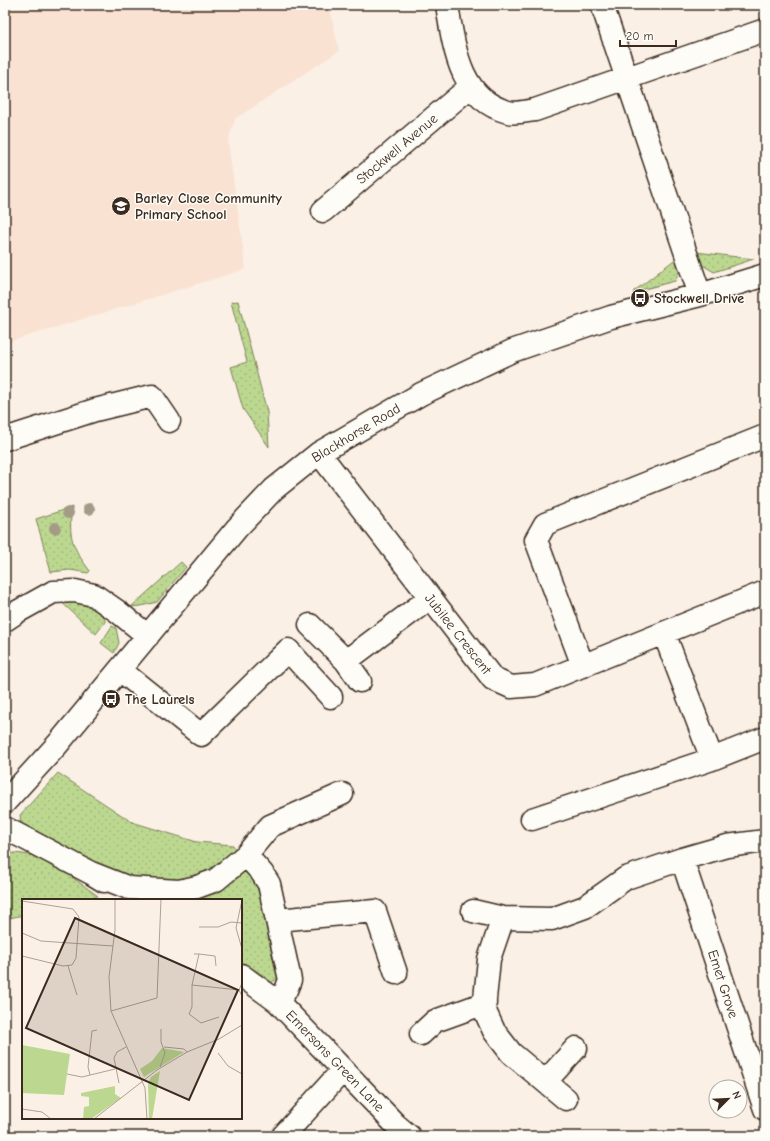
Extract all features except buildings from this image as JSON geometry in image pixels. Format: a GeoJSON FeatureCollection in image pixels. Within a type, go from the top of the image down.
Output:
{"type":"FeatureCollection","features":[{"type":"Feature","properties":{"kind":"street"},"geometry":{"type":"LineString","coordinates":[[447,5],[456,58],[470,87],[488,104],[509,113],[535,110],[765,30]]}},
{"type":"Feature","properties":{"kind":"street"},"geometry":{"type":"LineString","coordinates":[[602,5],[700,295]]}},
{"type":"Feature","properties":{"kind":"street","name":"Stockwell Avenue"},"geometry":{"type":"LineString","coordinates":[[323,211],[470,87]]}},
{"type":"Feature","properties":{"kind":"street","name":"Blackhorse Road"},"geometry":{"type":"LineString","coordinates":[[5,802],[57,745],[237,528],[274,489],[319,453],[421,394],[512,351],[611,317],[700,295],[765,275]]}},
{"type":"Feature","properties":{"kind":"street"},"geometry":{"type":"LineString","coordinates":[[5,439],[95,410],[160,393],[169,421]]}},
{"type":"Feature","properties":{"kind":"street"},"geometry":{"type":"LineString","coordinates":[[584,666],[536,540],[545,524],[765,436]]}},
{"type":"Feature","properties":{"kind":"street","name":"Jubilee Crescent"},"geometry":{"type":"LineString","coordinates":[[319,453],[494,679],[511,687],[535,685],[765,592]]}},
{"type":"Feature","properties":{"kind":"street"},"geometry":{"type":"LineString","coordinates":[[5,620],[54,592],[75,591],[94,595],[148,636]]}},
{"type":"Feature","properties":{"kind":"street"},"geometry":{"type":"LineString","coordinates":[[346,661],[430,598]]}},
{"type":"Feature","properties":{"kind":"street"},"geometry":{"type":"LineString","coordinates":[[310,625],[346,661],[360,681]]}},
{"type":"Feature","properties":{"kind":"street"},"geometry":{"type":"LineString","coordinates":[[664,633],[712,759]]}},
{"type":"Feature","properties":{"kind":"street"},"geometry":{"type":"LineString","coordinates":[[120,670],[201,735],[288,650],[331,697]]}},
{"type":"Feature","properties":{"kind":"street"},"geometry":{"type":"LineString","coordinates":[[532,820],[712,759],[765,738]]}},
{"type":"Feature","properties":{"kind":"street"},"geometry":{"type":"LineString","coordinates":[[5,828],[91,873],[129,888],[179,890],[197,887],[216,880],[246,855],[270,826],[342,794]]}},
{"type":"Feature","properties":{"kind":"street"},"geometry":{"type":"LineString","coordinates":[[473,911],[503,918],[552,919],[585,907],[626,878],[727,846],[765,841]]}},
{"type":"Feature","properties":{"kind":"street","name":"Emersons Green Lane"},"geometry":{"type":"LineString","coordinates":[[246,855],[262,873],[268,884],[277,920],[290,980],[286,990],[278,1002]]}},
{"type":"Feature","properties":{"kind":"street","name":"Emet Grove"},"geometry":{"type":"LineString","coordinates":[[682,859],[765,1109]]}},
{"type":"Feature","properties":{"kind":"street"},"geometry":{"type":"LineString","coordinates":[[91,873],[130,899]]}},
{"type":"Feature","properties":{"kind":"street"},"geometry":{"type":"LineString","coordinates":[[277,920],[375,911],[396,973]]}},
{"type":"Feature","properties":{"kind":"street"},"geometry":{"type":"LineString","coordinates":[[503,918],[489,959],[484,1008],[494,1031],[511,1053],[566,1098]]}},
{"type":"Feature","properties":{"kind":"street","name":"Emersons Green Lane"},"geometry":{"type":"LineString","coordinates":[[242,976],[278,1002],[396,1125],[409,1136]]}},
{"type":"Feature","properties":{"kind":"street"},"geometry":{"type":"LineString","coordinates":[[421,1034],[435,1021],[485,1003]]}},
{"type":"Feature","properties":{"kind":"street"},"geometry":{"type":"LineString","coordinates":[[546,1081],[576,1048]]}},
{"type":"Feature","properties":{"kind":"street"},"geometry":{"type":"LineString","coordinates":[[283,1136],[343,1070]]}},
{"type":"Feature","properties":{"kind":"shaded area","name":"Barley Close Community Primary School"},"geometry":{"type":"Polygon","coordinates":[[[5,5],[329,5],[339,51],[235,119],[228,142],[246,269],[5,343],[5,5]]]}},
{"type":"Feature","properties":{"kind":"green space"},"geometry":{"type":"Polygon","coordinates":[[[696,252],[754,259],[714,272],[701,264],[696,252]]]}},
{"type":"Feature","properties":{"kind":"green space"},"geometry":{"type":"Polygon","coordinates":[[[678,257],[680,269],[675,281],[633,292],[678,257]]]}},
{"type":"Feature","properties":{"kind":"green space"},"geometry":{"type":"Polygon","coordinates":[[[238,301],[267,412],[269,447],[243,409],[231,367],[247,362],[231,302],[238,301]]]}},
{"type":"Feature","properties":{"kind":"green space"},"geometry":{"type":"Polygon","coordinates":[[[72,507],[71,534],[75,548],[90,571],[88,573],[70,570],[51,572],[36,519],[72,507]]]}},
{"type":"Feature","properties":{"kind":"green space"},"geometry":{"type":"Polygon","coordinates":[[[181,562],[186,567],[157,602],[131,607],[181,562]]]}},
{"type":"Feature","properties":{"kind":"green space"},"geometry":{"type":"Polygon","coordinates":[[[58,599],[94,605],[104,612],[105,622],[96,634],[58,599]]]}},
{"type":"Feature","properties":{"kind":"green space"},"geometry":{"type":"Polygon","coordinates":[[[112,626],[116,628],[119,643],[114,653],[101,643],[112,626]]]}},
{"type":"Feature","properties":{"kind":"green space"},"geometry":{"type":"Polygon","coordinates":[[[58,773],[132,822],[197,842],[233,845],[260,889],[278,978],[271,983],[264,985],[242,970],[242,899],[139,899],[29,837],[21,824],[20,815],[58,773]]]}},
{"type":"Feature","properties":{"kind":"green space"},"geometry":{"type":"Polygon","coordinates":[[[15,853],[37,856],[65,872],[98,896],[86,899],[22,899],[22,915],[5,919],[5,854],[15,853]]]}},
{"type":"Feature","properties":{"kind":"place","name":"Barley Close Community Primary School"},"geometry":{"type":"Point","coordinates":[121,206]}},
{"type":"Feature","properties":{"kind":"place","name":"Stockwell Drive"},"geometry":{"type":"Point","coordinates":[640,298]}},
{"type":"Feature","properties":{"kind":"place","name":"The Laurels"},"geometry":{"type":"Point","coordinates":[111,699]}}]}
